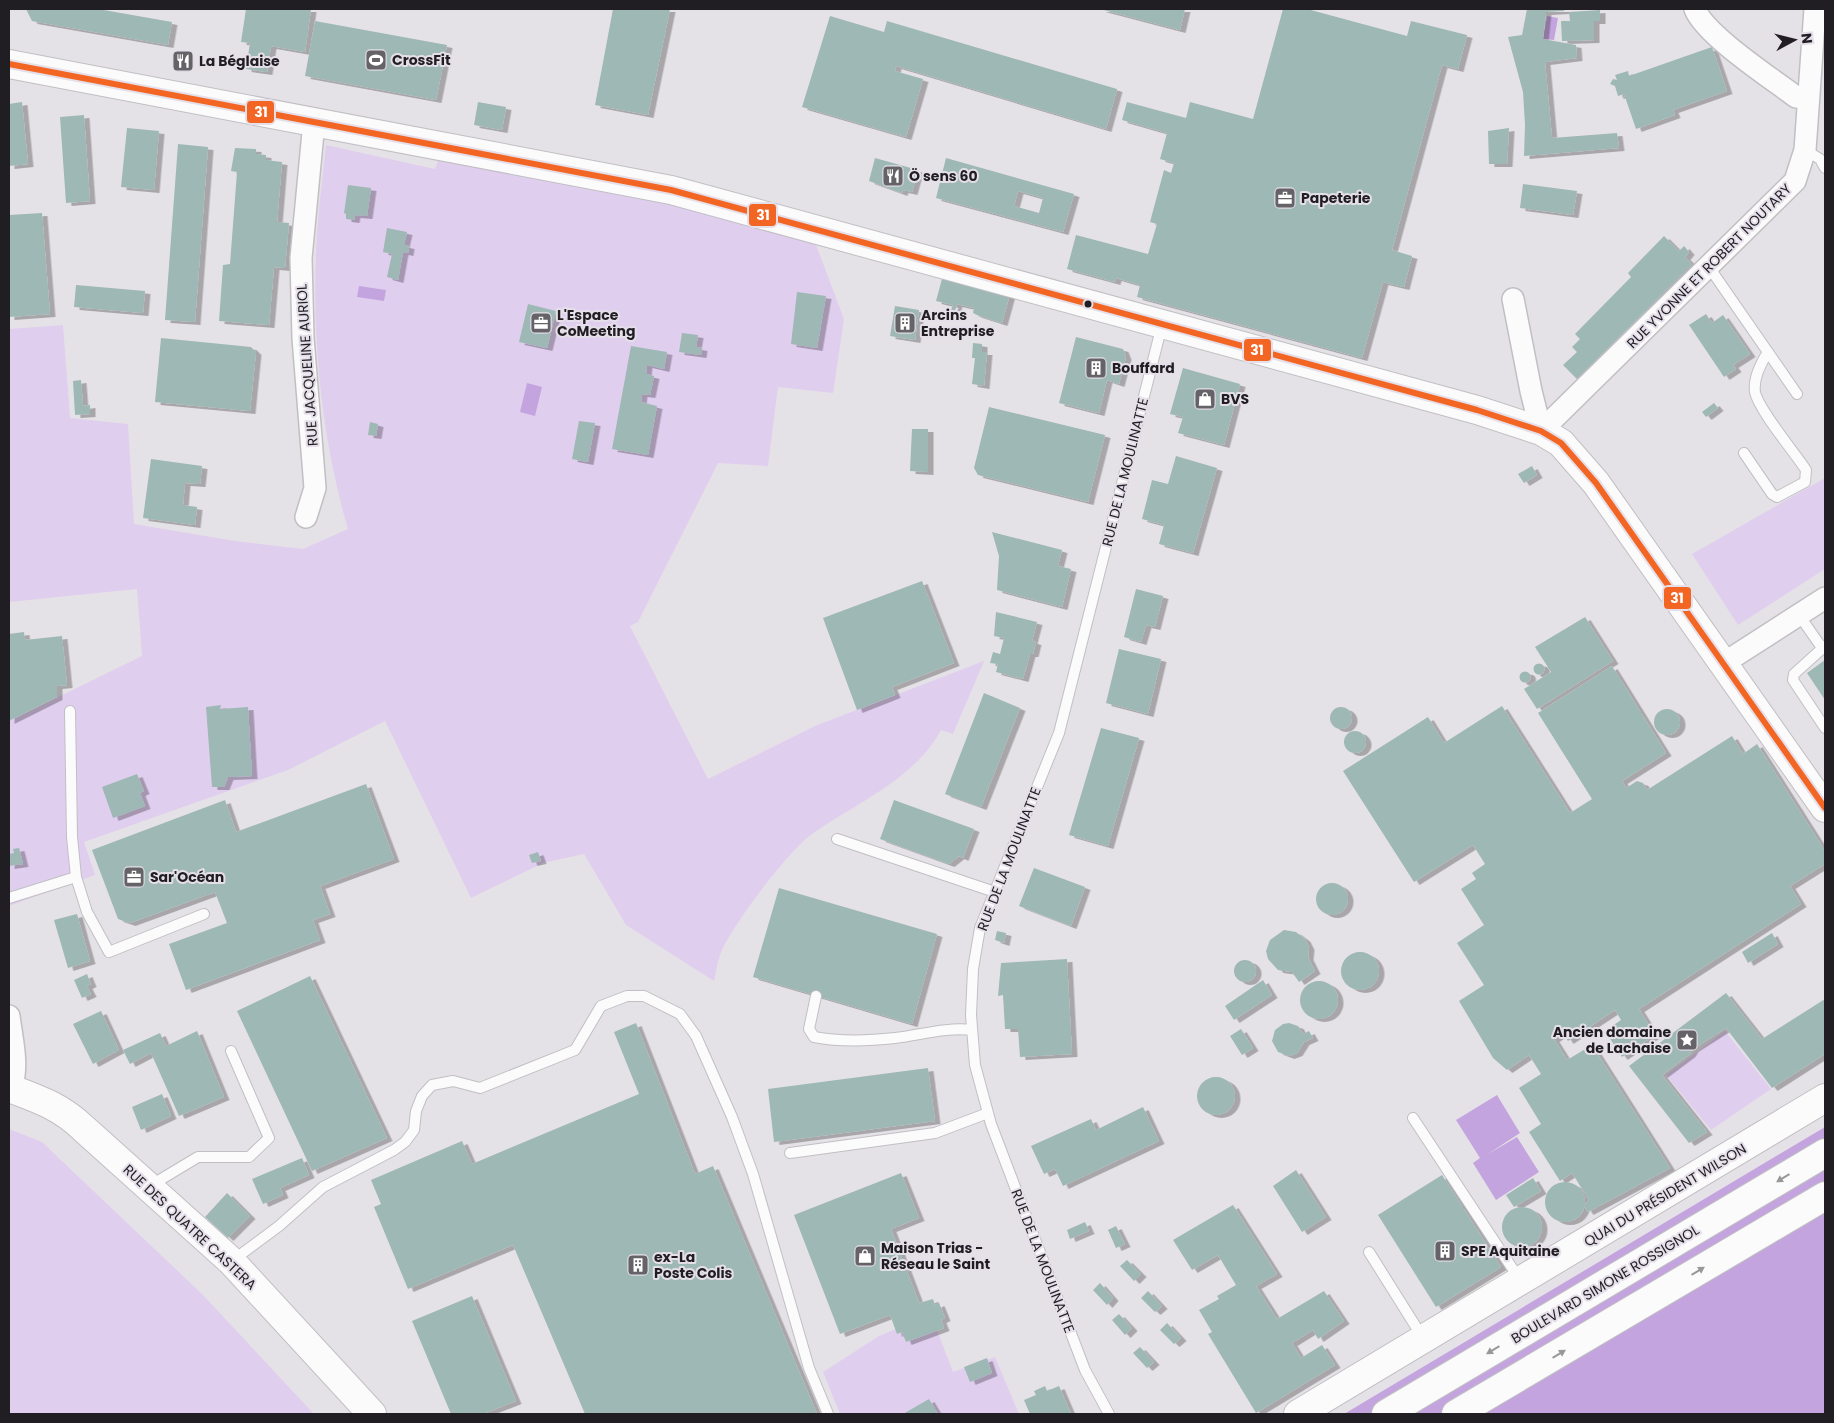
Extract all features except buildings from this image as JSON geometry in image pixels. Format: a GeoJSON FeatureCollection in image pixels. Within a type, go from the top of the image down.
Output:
{"type":"FeatureCollection","features":[{"type":"Feature","properties":{"kind":"street"},"geometry":{"type":"LineString","coordinates":[[1695,9],[1698,17],[1710,31],[1796,97],[1808,98]]}},
{"type":"Feature","properties":{"kind":"street","name":"RUE YVONNE ET ROBERT NOUTARY"},"geometry":{"type":"LineString","coordinates":[[1541,431],[1795,181],[1805,150],[1815,9]]}},
{"type":"Feature","properties":{"kind":"street"},"geometry":{"type":"LineString","coordinates":[[9,64],[671,190],[1470,408],[1541,431],[1561,443],[1596,483],[1825,808]]}},
{"type":"Feature","properties":{"kind":"street","name":"RUE JACQUELINE AURIOL"},"geometry":{"type":"LineString","coordinates":[[306,517],[315,488],[303,338],[301,258],[314,122]]}},
{"type":"Feature","properties":{"kind":"street"},"geometry":{"type":"LineString","coordinates":[[1513,298],[1531,391],[1541,431]]}},
{"type":"Feature","properties":{"kind":"street"},"geometry":{"type":"LineString","coordinates":[[1724,663],[1825,598]]}},
{"type":"Feature","properties":{"kind":"street"},"geometry":{"type":"LineString","coordinates":[[9,1016],[14,1062],[14,1078],[10,1088]]}},
{"type":"Feature","properties":{"kind":"street","name":"RUE DES QUATRE CASTERA"},"geometry":{"type":"LineString","coordinates":[[10,1088],[66,1112],[231,1261],[372,1414]]}},
{"type":"Feature","properties":{"kind":"street","name":"QUAI DU PRÉSIDENT WILSON"},"geometry":{"type":"LineString","coordinates":[[1298,1414],[1825,1098]]}},
{"type":"Feature","properties":{"kind":"street","name":"BOULEVARD SIMONE ROSSIGNOL"},"geometry":{"type":"LineString","coordinates":[[1386,1414],[1825,1153]]}},
{"type":"Feature","properties":{"kind":"street"},"geometry":{"type":"LineString","coordinates":[[1456,1414],[1825,1196]]}},
{"type":"Feature","properties":{"kind":"lane"},"geometry":{"type":"LineString","coordinates":[[1805,150],[1820,159],[1825,168]]}},
{"type":"Feature","properties":{"kind":"lane"},"geometry":{"type":"LineString","coordinates":[[1709,267],[1797,394]]}},
{"type":"Feature","properties":{"kind":"lane","name":"RUE DE LA MOULINATTE"},"geometry":{"type":"LineString","coordinates":[[1109,1414],[1086,1370],[988,1113],[975,1065],[972,1030],[973,969],[980,928],[1059,733],[1163,324]]}},
{"type":"Feature","properties":{"kind":"lane"},"geometry":{"type":"LineString","coordinates":[[1744,453],[1772,494],[1777,497],[1805,482],[1806,470],[1757,398],[1756,380],[1761,363],[1768,352]]}},
{"type":"Feature","properties":{"kind":"lane"},"geometry":{"type":"LineString","coordinates":[[1799,615],[1823,647],[1794,674],[1793,680],[1825,728]]}},
{"type":"Feature","properties":{"kind":"lane"},"geometry":{"type":"LineString","coordinates":[[70,711],[72,837],[76,877],[87,912],[108,952],[204,914]]}},
{"type":"Feature","properties":{"kind":"lane"},"geometry":{"type":"LineString","coordinates":[[837,839],[995,892]]}},
{"type":"Feature","properties":{"kind":"lane"},"geometry":{"type":"LineString","coordinates":[[9,898],[76,877]]}},
{"type":"Feature","properties":{"kind":"lane"},"geometry":{"type":"LineString","coordinates":[[231,1261],[278,1226],[323,1187],[394,1150],[405,1142],[414,1130],[416,1111],[422,1096],[432,1085],[453,1081],[480,1088],[575,1050],[601,1006],[628,996],[644,996],[680,1014],[700,1045],[732,1117],[753,1174],[810,1368],[828,1414]]}},
{"type":"Feature","properties":{"kind":"lane"},"geometry":{"type":"LineString","coordinates":[[816,996],[809,1029],[814,1037],[834,1041],[884,1039],[956,1028],[972,1030]]}},
{"type":"Feature","properties":{"kind":"lane"},"geometry":{"type":"LineString","coordinates":[[150,1189],[158,1181],[198,1157],[249,1157],[269,1138],[231,1051]]}},
{"type":"Feature","properties":{"kind":"lane"},"geometry":{"type":"LineString","coordinates":[[790,1153],[934,1133],[988,1113]]}},
{"type":"Feature","properties":{"kind":"lane"},"geometry":{"type":"LineString","coordinates":[[1413,1118],[1521,1280]]}},
{"type":"Feature","properties":{"kind":"lane"},"geometry":{"type":"LineString","coordinates":[[1369,1252],[1424,1338]]}},
{"type":"Feature","properties":{"kind":"shaded area"},"geometry":{"type":"Polygon","coordinates":[[[1547,16],[1558,18],[1554,40],[1543,39],[1547,16]]]}},
{"type":"Feature","properties":{"kind":"shaded area"},"geometry":{"type":"Polygon","coordinates":[[[326,145],[435,169],[440,156],[641,196],[815,242],[844,319],[833,393],[778,387],[768,466],[718,463],[638,622],[630,626],[708,779],[815,726],[984,661],[953,734],[941,730],[916,763],[883,789],[812,834],[775,872],[735,927],[726,943],[720,955],[714,981],[626,925],[584,854],[543,863],[471,898],[385,721],[288,770],[84,842],[95,875],[9,906],[9,721],[142,656],[137,589],[9,602],[9,329],[63,325],[70,418],[128,424],[134,524],[235,541],[303,549],[348,529],[330,456],[324,419],[317,345],[315,270],[326,145]]]}},
{"type":"Feature","properties":{"kind":"shaded area"},"geometry":{"type":"Polygon","coordinates":[[[359,286],[386,290],[384,301],[357,297],[359,286]]]}},
{"type":"Feature","properties":{"kind":"shaded area"},"geometry":{"type":"Polygon","coordinates":[[[527,383],[542,387],[535,416],[520,412],[527,383]]]}},
{"type":"Feature","properties":{"kind":"shaded area"},"geometry":{"type":"Polygon","coordinates":[[[1825,478],[1825,569],[1738,625],[1692,554],[1825,478]]]}},
{"type":"Feature","properties":{"kind":"shaded area"},"geometry":{"type":"Polygon","coordinates":[[[1725,1031],[1771,1089],[1711,1130],[1666,1075],[1725,1031]]]}},
{"type":"Feature","properties":{"kind":"shaded area"},"geometry":{"type":"Polygon","coordinates":[[[1497,1095],[1520,1133],[1488,1154],[1517,1137],[1539,1172],[1496,1200],[1473,1163],[1480,1158],[1456,1120],[1497,1095]]]}},
{"type":"Feature","properties":{"kind":"shaded area"},"geometry":{"type":"Polygon","coordinates":[[[1825,1127],[1825,1414],[1344,1414],[1825,1127]]]}},
{"type":"Feature","properties":{"kind":"shaded area"},"geometry":{"type":"Polygon","coordinates":[[[9,1129],[42,1142],[203,1295],[314,1414],[9,1414],[9,1129]]]}},
{"type":"Feature","properties":{"kind":"shaded area"},"geometry":{"type":"Polygon","coordinates":[[[896,1329],[897,1334],[902,1332],[906,1342],[937,1330],[953,1372],[995,1357],[1019,1414],[840,1414],[823,1372],[879,1336],[896,1329]]]}},
{"type":"Feature","properties":{"kind":"transit line","name":"31"},"geometry":{"type":"LineString","coordinates":[[9,64],[671,190],[1477,410],[1541,431],[1561,443],[1596,483],[1825,808]]}},
{"type":"Feature","properties":{"kind":"place","name":"CrossFit"},"geometry":{"type":"Point","coordinates":[376,60]}},
{"type":"Feature","properties":{"kind":"place","name":"La Béglaise"},"geometry":{"type":"Point","coordinates":[183,61]}},
{"type":"Feature","properties":{"kind":"place","name":"Ö sens 60"},"geometry":{"type":"Point","coordinates":[893,176]}},
{"type":"Feature","properties":{"kind":"place","name":"Papeterie"},"geometry":{"type":"Point","coordinates":[1285,198]}},
{"type":"Feature","properties":{"kind":"place","name":"L'Espace CoMeeting"},"geometry":{"type":"Point","coordinates":[541,323]}},
{"type":"Feature","properties":{"kind":"place","name":"Arcins Entreprise"},"geometry":{"type":"Point","coordinates":[905,323]}},
{"type":"Feature","properties":{"kind":"place","name":"Bouffard"},"geometry":{"type":"Point","coordinates":[1096,368]}},
{"type":"Feature","properties":{"kind":"place","name":"BVS"},"geometry":{"type":"Point","coordinates":[1205,399]}},
{"type":"Feature","properties":{"kind":"place","name":"Sar'Océan"},"geometry":{"type":"Point","coordinates":[134,877]}},
{"type":"Feature","properties":{"kind":"place","name":"Ancien domaine de Lachaise"},"geometry":{"type":"Point","coordinates":[1687,1040]}},
{"type":"Feature","properties":{"kind":"place","name":"SPE Aquitaine"},"geometry":{"type":"Point","coordinates":[1445,1251]}},
{"type":"Feature","properties":{"kind":"place","name":"Maison Trias - Réseau le Saint"},"geometry":{"type":"Point","coordinates":[865,1256]}},
{"type":"Feature","properties":{"kind":"place","name":"ex-La Poste Colis"},"geometry":{"type":"Point","coordinates":[638,1265]}}]}
